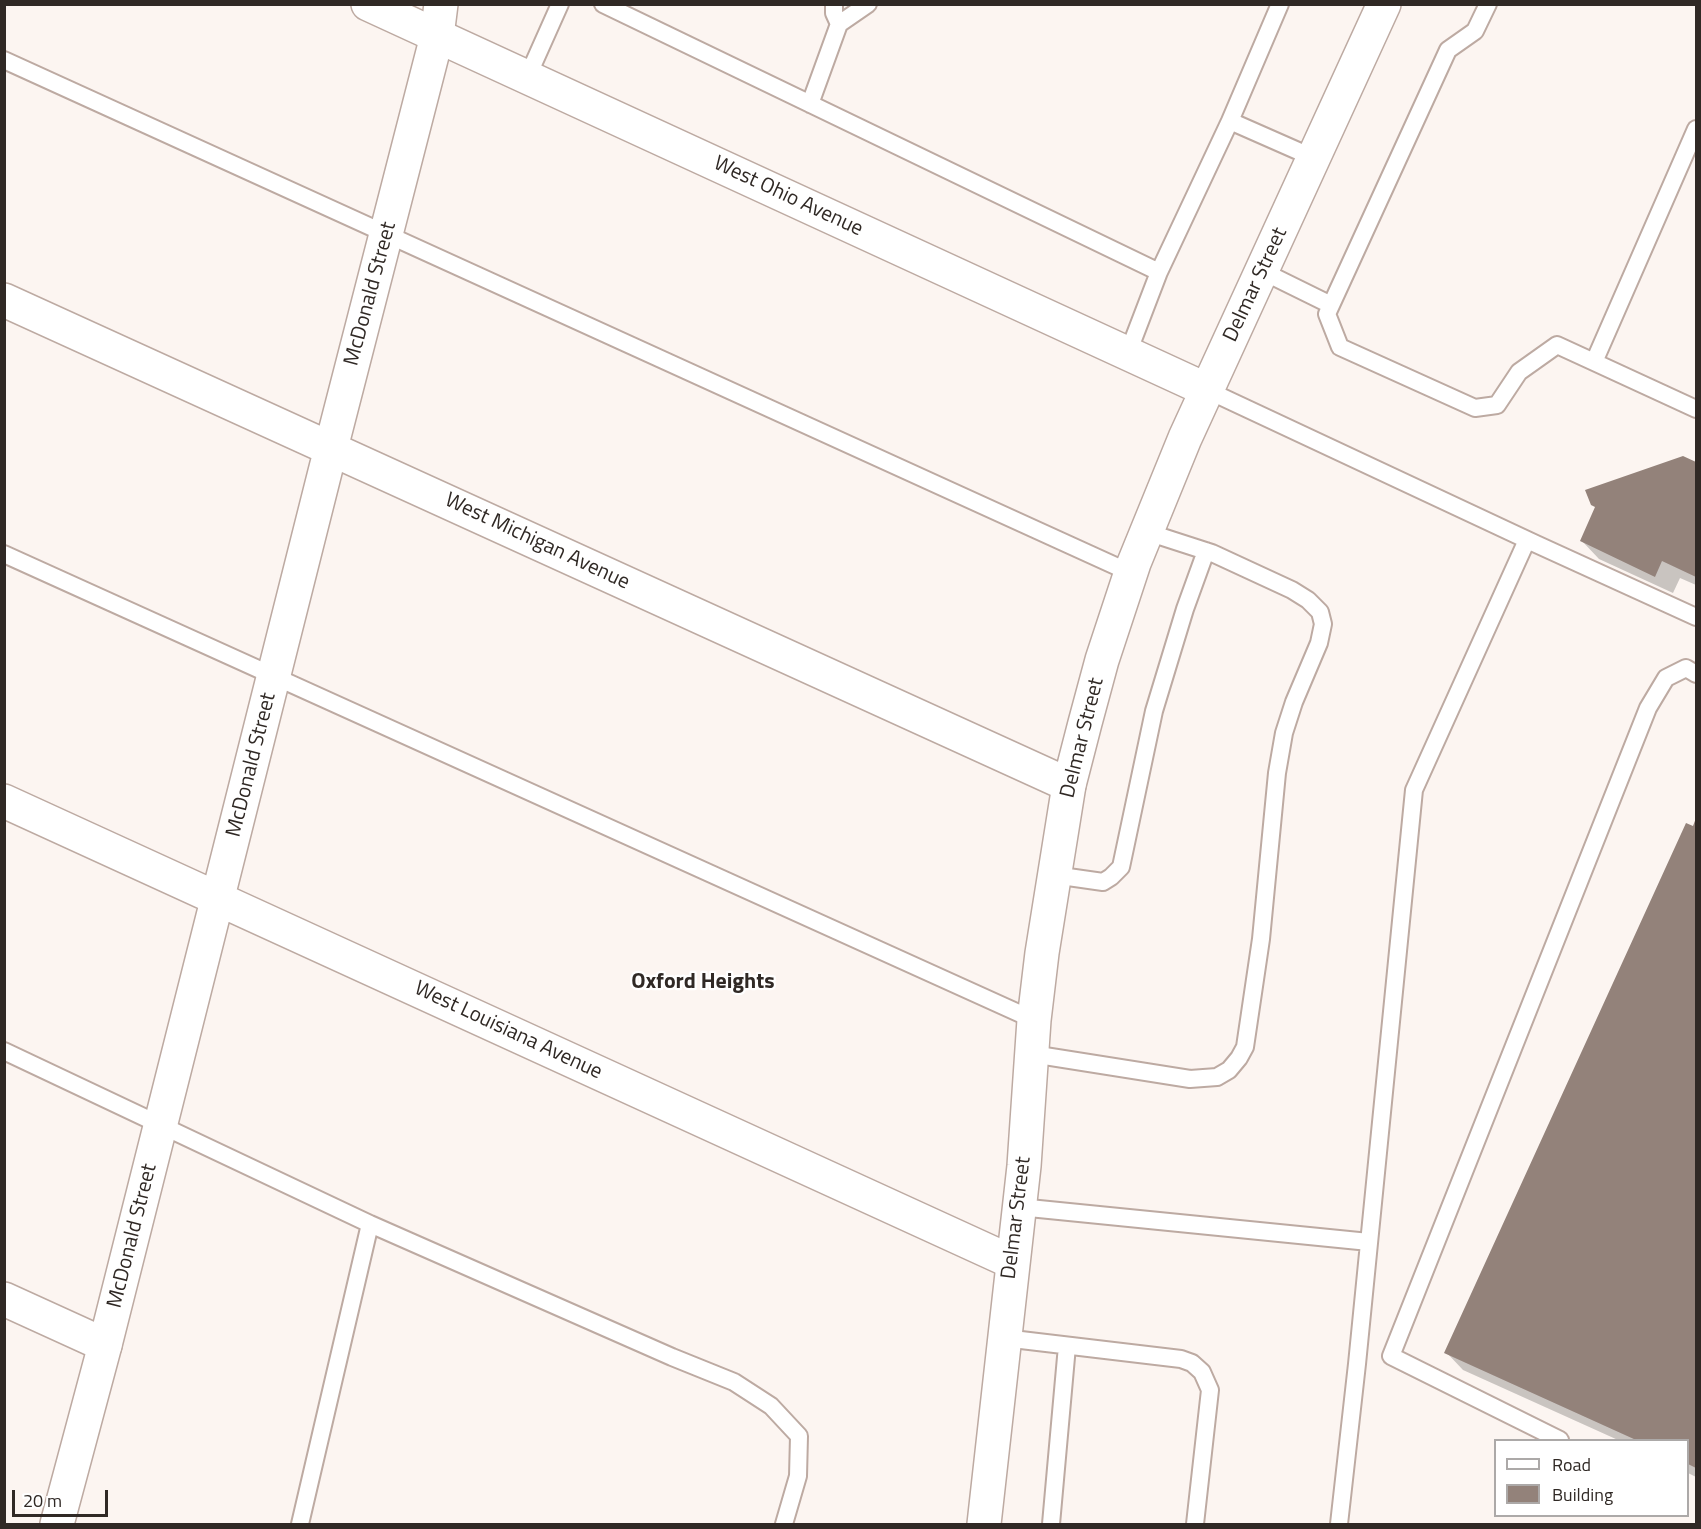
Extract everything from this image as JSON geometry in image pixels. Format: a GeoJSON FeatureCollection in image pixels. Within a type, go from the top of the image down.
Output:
{"type":"FeatureCollection","features":[{"type":"Feature","properties":{"kind":"street","name":"West Ohio Avenue"},"geometry":{"type":"LineString","coordinates":[[368,4],[1207,390]]}},
{"type":"Feature","properties":{"kind":"street","name":"McDonald Street"},"geometry":{"type":"LineString","coordinates":[[57,1524],[105,1345],[437,36],[441,4]]}},
{"type":"Feature","properties":{"kind":"street","name":"Delmar Street"},"geometry":{"type":"LineString","coordinates":[[984,1524],[1019,1207],[1034,1020],[1054,876],[1070,785],[1102,660],[1131,573],[1185,438],[1384,4]]}},
{"type":"Feature","properties":{"kind":"street","name":"West Michigan Avenue"},"geometry":{"type":"LineString","coordinates":[[4,300],[1070,785]]}},
{"type":"Feature","properties":{"kind":"street","name":"West Louisiana Avenue"},"geometry":{"type":"LineString","coordinates":[[4,801],[1012,1262]]}},
{"type":"Feature","properties":{"kind":"street"},"geometry":{"type":"LineString","coordinates":[[4,1299],[105,1345]]}},
{"type":"Feature","properties":{"kind":"lane"},"geometry":{"type":"LineString","coordinates":[[527,78],[560,4]]}},
{"type":"Feature","properties":{"kind":"lane"},"geometry":{"type":"LineString","coordinates":[[603,4],[1159,272]]}},
{"type":"Feature","properties":{"kind":"lane"},"geometry":{"type":"LineString","coordinates":[[834,4],[834,13],[839,24]]}},
{"type":"Feature","properties":{"kind":"lane"},"geometry":{"type":"LineString","coordinates":[[810,104],[839,24],[868,4]]}},
{"type":"Feature","properties":{"kind":"lane"},"geometry":{"type":"LineString","coordinates":[[1128,353],[1159,272],[1230,121],[1280,4]]}},
{"type":"Feature","properties":{"kind":"lane"},"geometry":{"type":"LineString","coordinates":[[1488,4],[1475,31],[1448,50],[1327,314],[1341,347],[1475,408],[1497,405],[1520,372],[1557,345],[1696,409]]}},
{"type":"Feature","properties":{"kind":"lane"},"geometry":{"type":"LineString","coordinates":[[4,60],[1131,573]]}},
{"type":"Feature","properties":{"kind":"lane"},"geometry":{"type":"LineString","coordinates":[[1230,121],[1314,158]]}},
{"type":"Feature","properties":{"kind":"lane"},"geometry":{"type":"LineString","coordinates":[[1594,362],[1696,129]]}},
{"type":"Feature","properties":{"kind":"lane"},"geometry":{"type":"LineString","coordinates":[[1262,271],[1331,305]]}},
{"type":"Feature","properties":{"kind":"lane"},"geometry":{"type":"LineString","coordinates":[[1207,390],[1527,540],[1696,616]]}},
{"type":"Feature","properties":{"kind":"lane"},"geometry":{"type":"LineString","coordinates":[[1032,1054],[1190,1079],[1217,1077],[1229,1070],[1245,1047],[1261,939],[1277,773],[1284,733],[1294,702],[1319,643],[1323,624],[1320,612],[1308,600],[1292,590],[1206,551],[1147,532]]}},
{"type":"Feature","properties":{"kind":"lane"},"geometry":{"type":"LineString","coordinates":[[1339,1524],[1414,790],[1527,540]]}},
{"type":"Feature","properties":{"kind":"lane"},"geometry":{"type":"LineString","coordinates":[[1054,876],[1103,882],[1121,867],[1154,711],[1185,609],[1206,551]]}},
{"type":"Feature","properties":{"kind":"lane"},"geometry":{"type":"LineString","coordinates":[[4,554],[1034,1020]]}},
{"type":"Feature","properties":{"kind":"lane"},"geometry":{"type":"LineString","coordinates":[[1558,1439],[1391,1356],[1648,708],[1666,678],[1686,668],[1696,674]]}},
{"type":"Feature","properties":{"kind":"lane"},"geometry":{"type":"LineString","coordinates":[[4,1051],[370,1224],[672,1358],[734,1382],[771,1406],[799,1436],[798,1476],[784,1524]]}},
{"type":"Feature","properties":{"kind":"lane"},"geometry":{"type":"LineString","coordinates":[[1019,1207],[1369,1242]]}},
{"type":"Feature","properties":{"kind":"lane"},"geometry":{"type":"LineString","coordinates":[[300,1524],[370,1224]]}},
{"type":"Feature","properties":{"kind":"lane"},"geometry":{"type":"LineString","coordinates":[[1004,1338],[1181,1359],[1192,1363],[1202,1372],[1210,1390],[1195,1524]]}},
{"type":"Feature","properties":{"kind":"lane"},"geometry":{"type":"LineString","coordinates":[[1051,1524],[1067,1346]]}},
{"type":"Feature","properties":{"kind":"building"},"geometry":{"type":"Polygon","coordinates":[[[1683,456],[1696,462],[1696,577],[1662,561],[1655,577],[1580,541],[1595,507],[1591,505],[1585,490],[1683,456]]]}},
{"type":"Feature","properties":{"kind":"building"},"geometry":{"type":"Polygon","coordinates":[[[1696,818],[1696,1468],[1689,1464],[1689,1439],[1634,1439],[1444,1353],[1686,823],[1693,826],[1696,818]]]}},
{"type":"Feature","properties":{"kind":"district","name":"Oxford Heights"},"geometry":{"type":"Point","coordinates":[703,983]}}]}
